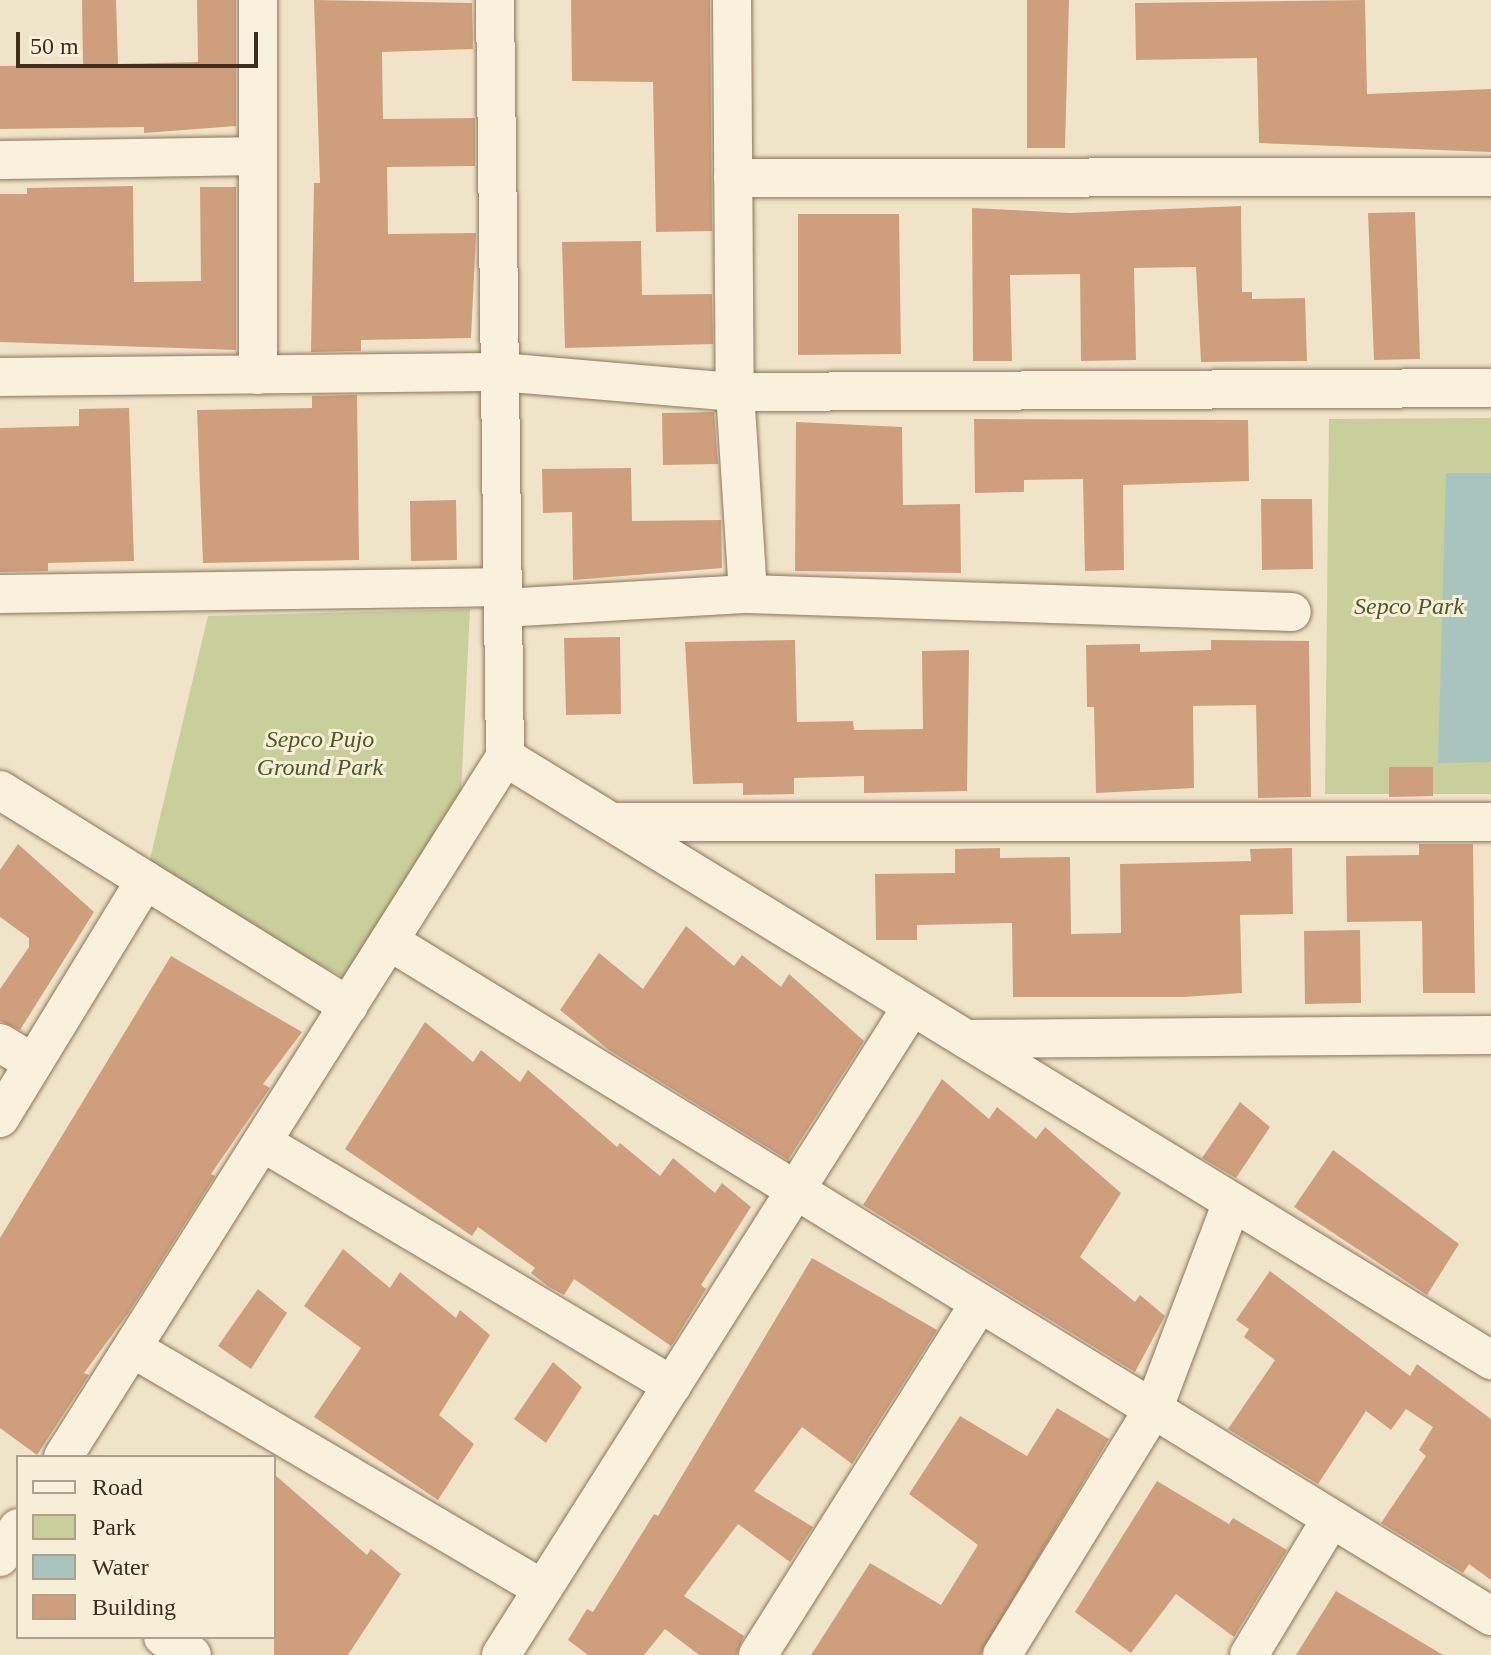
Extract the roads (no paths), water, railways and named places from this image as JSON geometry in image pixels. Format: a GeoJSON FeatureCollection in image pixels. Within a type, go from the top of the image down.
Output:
{"type":"FeatureCollection","features":[{"type":"Feature","properties":{"kind":"street"},"geometry":{"type":"LineString","coordinates":[[258,0],[258,375]]}},
{"type":"Feature","properties":{"kind":"street"},"geometry":{"type":"LineString","coordinates":[[64,1455],[505,757],[495,0]]}},
{"type":"Feature","properties":{"kind":"street"},"geometry":{"type":"LineString","coordinates":[[732,0],[735,392],[748,594]]}},
{"type":"Feature","properties":{"kind":"street"},"geometry":{"type":"LineString","coordinates":[[0,160],[258,156]]}},
{"type":"Feature","properties":{"kind":"street"},"geometry":{"type":"LineString","coordinates":[[733,178],[1491,177]]}},
{"type":"Feature","properties":{"kind":"street"},"geometry":{"type":"LineString","coordinates":[[0,377],[500,372],[735,392],[1491,388]]}},
{"type":"Feature","properties":{"kind":"street"},"geometry":{"type":"LineString","coordinates":[[0,594],[503,598],[748,594],[1292,612]]}},
{"type":"Feature","properties":{"kind":"street"},"geometry":{"type":"LineString","coordinates":[[505,757],[1491,1360]]}},
{"type":"Feature","properties":{"kind":"street"},"geometry":{"type":"LineString","coordinates":[[0,790],[348,1006]]}},
{"type":"Feature","properties":{"kind":"street"},"geometry":{"type":"LineString","coordinates":[[612,822],[1491,822]]}},
{"type":"Feature","properties":{"kind":"street"},"geometry":{"type":"LineString","coordinates":[[0,1118],[145,880]]}},
{"type":"Feature","properties":{"kind":"street"},"geometry":{"type":"LineString","coordinates":[[389,941],[1491,1616]]}},
{"type":"Feature","properties":{"kind":"street"},"geometry":{"type":"LineString","coordinates":[[501,1655],[912,1006]]}},
{"type":"Feature","properties":{"kind":"street"},"geometry":{"type":"LineString","coordinates":[[966,1039],[1491,1035]]}},
{"type":"Feature","properties":{"kind":"street"},"geometry":{"type":"LineString","coordinates":[[0,1043],[33,1063]]}},
{"type":"Feature","properties":{"kind":"street"},"geometry":{"type":"LineString","coordinates":[[262,1142],[672,1385]]}},
{"type":"Feature","properties":{"kind":"street"},"geometry":{"type":"LineString","coordinates":[[1002,1655],[1153,1410],[1232,1202]]}},
{"type":"Feature","properties":{"kind":"street"},"geometry":{"type":"LineString","coordinates":[[758,1655],[980,1303]]}},
{"type":"Feature","properties":{"kind":"street"},"geometry":{"type":"LineString","coordinates":[[132,1348],[542,1589]]}},
{"type":"Feature","properties":{"kind":"street"},"geometry":{"type":"LineString","coordinates":[[1249,1655],[1331,1519]]}},
{"type":"Feature","properties":{"kind":"street"},"geometry":{"type":"LineString","coordinates":[[166,1639],[192,1655]]}},
{"type":"Feature","properties":{"kind":"water"},"geometry":{"type":"Polygon","coordinates":[[[1446,473],[1491,473],[1491,762],[1438,763],[1446,473]]]}},
{"type":"Feature","properties":{"kind":"park label","name":"Sepco Park"},"geometry":{"type":"Point","coordinates":[1409,607]}},
{"type":"Feature","properties":{"kind":"park label","name":"Sepco Pujo Ground Park"},"geometry":{"type":"Point","coordinates":[320,754]}}]}
